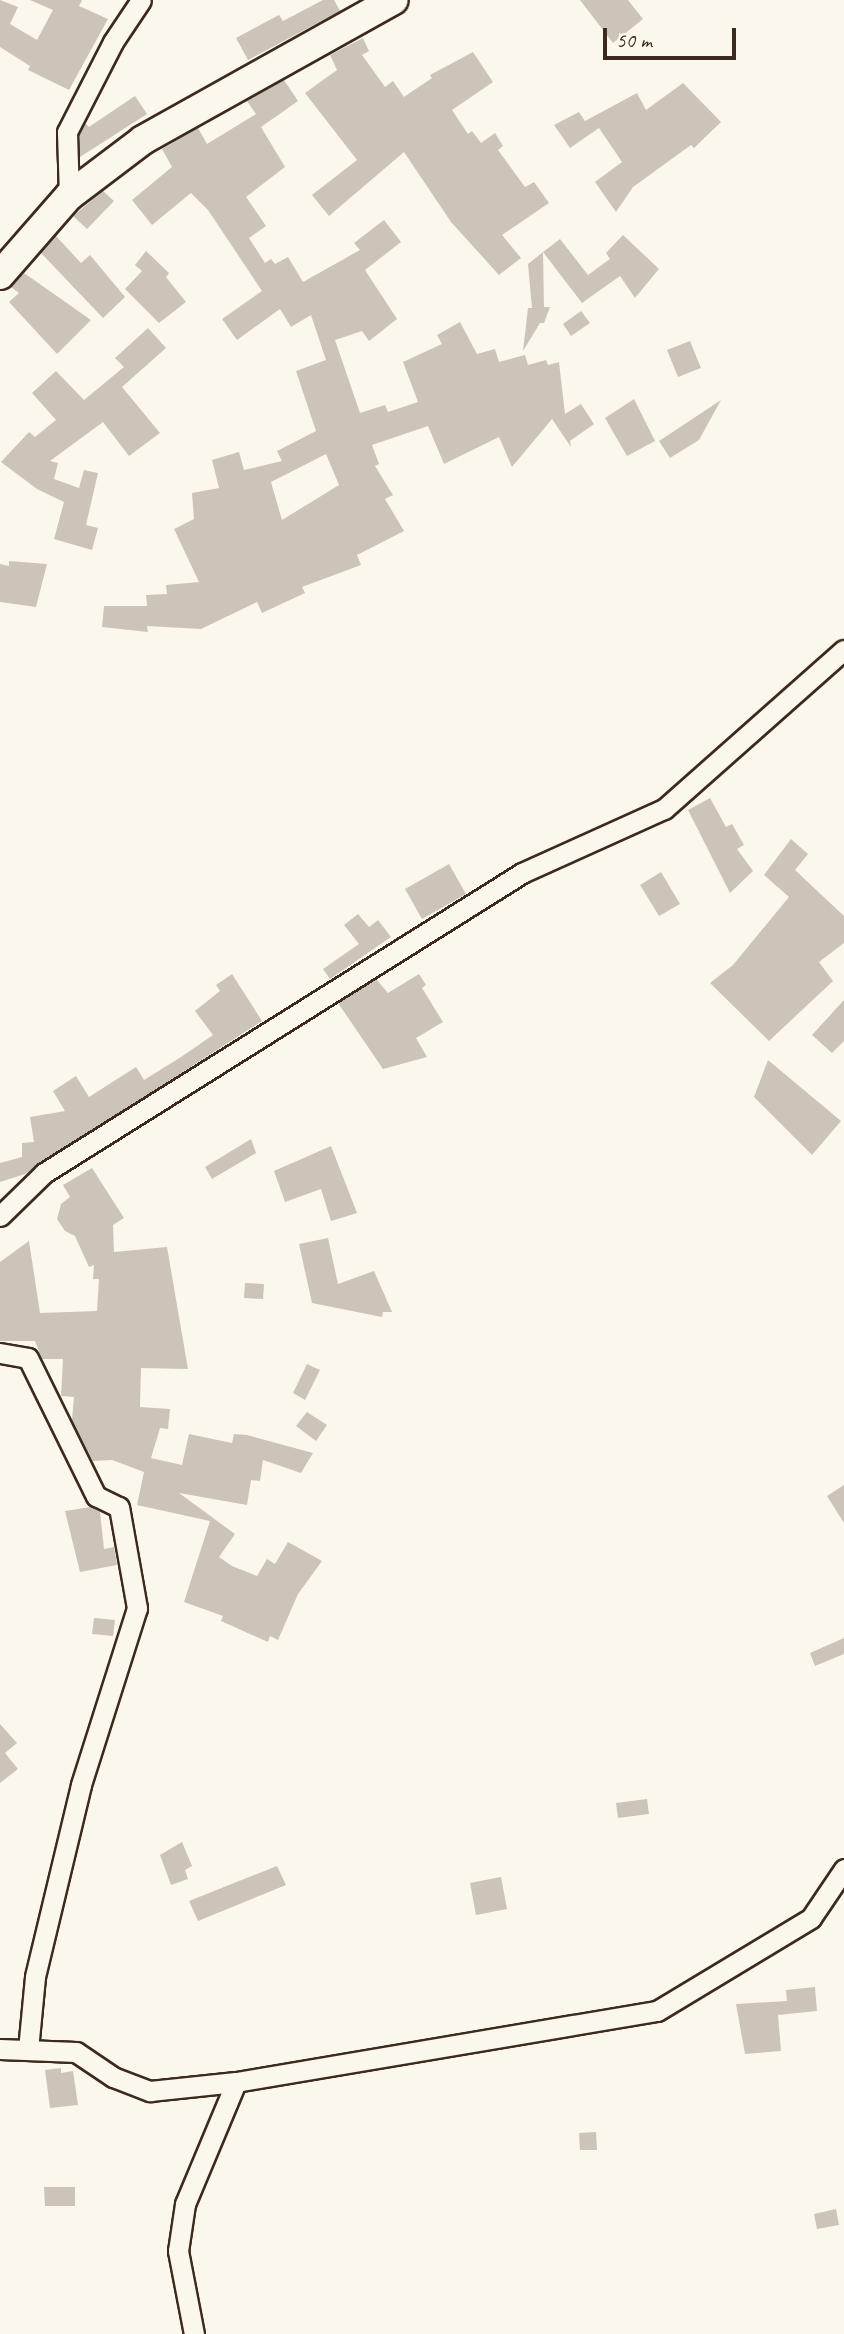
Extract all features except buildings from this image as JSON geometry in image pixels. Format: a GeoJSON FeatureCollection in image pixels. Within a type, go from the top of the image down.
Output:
{"type":"FeatureCollection","features":[{"type":"Feature","properties":{"kind":"street"},"geometry":{"type":"LineString","coordinates":[[69,196],[67,132],[113,42],[141,0]]}},
{"type":"Feature","properties":{"kind":"street"},"geometry":{"type":"LineString","coordinates":[[0,275],[69,196],[143,140],[394,0]]}},
{"type":"Feature","properties":{"kind":"street"},"geometry":{"type":"LineString","coordinates":[[0,1216],[44,1173],[522,873],[664,809],[844,650]]}},
{"type":"Feature","properties":{"kind":"street"},"geometry":{"type":"LineString","coordinates":[[0,1353],[28,1358],[96,1496],[119,1507],[137,1608],[81,1785],[35,1977],[27,2050]]}},
{"type":"Feature","properties":{"kind":"street"},"geometry":{"type":"LineString","coordinates":[[0,2049],[76,2052],[113,2077],[150,2091],[236,2081],[657,2011],[811,1918],[844,1869]]}},
{"type":"Feature","properties":{"kind":"street"},"geometry":{"type":"LineString","coordinates":[[194,2334],[178,2250],[185,2204],[236,2081]]}}]}
